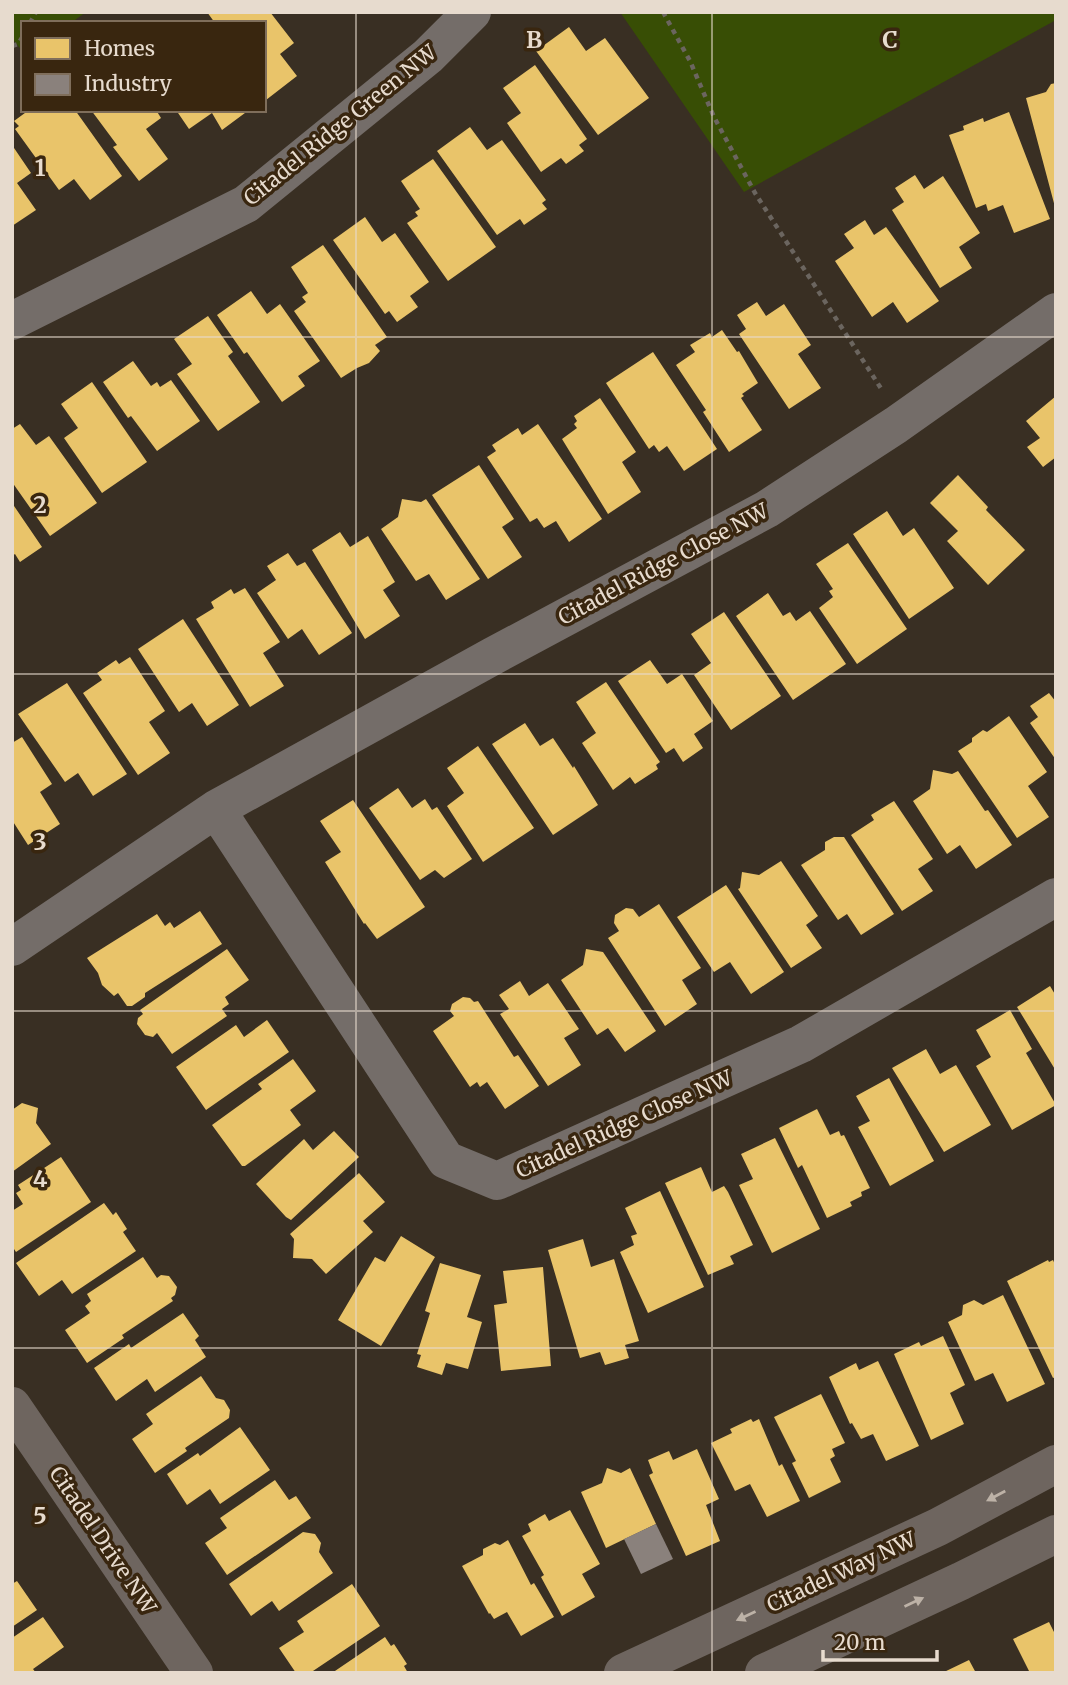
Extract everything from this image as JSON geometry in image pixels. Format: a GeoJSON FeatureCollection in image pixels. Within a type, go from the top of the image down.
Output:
{"type":"FeatureCollection","features":[{"type":"Feature","properties":{"kind":"street","name":"Citadel Ridge Green NW"},"geometry":{"type":"LineString","coordinates":[[12,321],[246,204],[428,56],[472,12]]}},
{"type":"Feature","properties":{"kind":"street","name":"Citadel Ridge Close NW"},"geometry":{"type":"LineString","coordinates":[[12,947],[216,809],[767,509],[896,425],[1056,312]]}},
{"type":"Feature","properties":{"kind":"street","name":"Citadel Ridge Close NW"},"geometry":{"type":"LineString","coordinates":[[216,809],[446,1160],[497,1181],[801,1044],[1056,897]]}},
{"type":"Feature","properties":{"kind":"street","name":"Citadel Drive NW"},"geometry":{"type":"LineString","coordinates":[[12,1406],[194,1673]]}},
{"type":"Feature","properties":{"kind":"street","name":"Citadel Way NW"},"geometry":{"type":"LineString","coordinates":[[623,1673],[938,1527],[1056,1464]]}},
{"type":"Feature","properties":{"kind":"street"},"geometry":{"type":"LineString","coordinates":[[938,1527],[961,1581]]}},
{"type":"Feature","properties":{"kind":"street"},"geometry":{"type":"LineString","coordinates":[[764,1673],[1056,1534]]}},
{"type":"Feature","properties":{"kind":"path"},"geometry":{"type":"LineString","coordinates":[[663,12],[690,61],[714,117],[755,193],[886,397]]}},
{"type":"Feature","properties":{"kind":"green space"},"geometry":{"type":"Polygon","coordinates":[[[12,12],[86,12],[74,21],[21,21],[21,49],[12,38],[12,12]]]}},
{"type":"Feature","properties":{"kind":"green space"},"geometry":{"type":"Polygon","coordinates":[[[620,12],[1056,12],[1056,20],[744,192],[620,12]]]}},
{"type":"Feature","properties":{"kind":"building: Homes"},"geometry":{"type":"Polygon","coordinates":[[[207,12],[270,12],[294,43],[280,54],[297,76],[266,100],[266,21],[214,21],[207,12]]]}},
{"type":"Feature","properties":{"kind":"building: Homes"},"geometry":{"type":"Polygon","coordinates":[[[569,27],[586,51],[605,38],[649,98],[598,135],[536,51],[569,27]]]}},
{"type":"Feature","properties":{"kind":"building: Homes"},"geometry":{"type":"Polygon","coordinates":[[[535,65],[587,139],[579,145],[584,151],[566,164],[561,158],[541,172],[507,123],[521,113],[503,88],[535,65]]]}},
{"type":"Feature","properties":{"kind":"building: Homes"},"geometry":{"type":"Polygon","coordinates":[[[1056,83],[1055,207],[1026,98],[1046,92],[1051,84],[1056,83]]]}},
{"type":"Feature","properties":{"kind":"building: Homes"},"geometry":{"type":"Polygon","coordinates":[[[26,112],[76,112],[122,176],[90,200],[74,179],[59,190],[15,129],[19,126],[14,121],[26,112]]]}},
{"type":"Feature","properties":{"kind":"building: Homes"},"geometry":{"type":"Polygon","coordinates":[[[92,112],[157,112],[161,118],[146,129],[168,159],[139,181],[113,147],[117,145],[92,112]]]}},
{"type":"Feature","properties":{"kind":"building: Homes"},"geometry":{"type":"Polygon","coordinates":[[[177,112],[246,112],[222,130],[212,113],[189,129],[177,112]]]}},
{"type":"Feature","properties":{"kind":"building: Homes"},"geometry":{"type":"Polygon","coordinates":[[[1009,112],[1050,219],[1014,233],[1003,205],[988,211],[986,204],[976,208],[949,135],[964,130],[963,126],[983,118],[984,122],[1009,112]]]}},
{"type":"Feature","properties":{"kind":"building: Homes"},"geometry":{"type":"Polygon","coordinates":[[[470,127],[487,150],[502,140],[546,200],[542,203],[547,209],[524,225],[520,219],[497,235],[437,151],[470,127]]]}},
{"type":"Feature","properties":{"kind":"building: Homes"},"geometry":{"type":"Polygon","coordinates":[[[12,145],[31,173],[17,183],[36,210],[12,226],[12,145]]]}},
{"type":"Feature","properties":{"kind":"building: Homes"},"geometry":{"type":"Polygon","coordinates":[[[433,159],[496,247],[448,281],[407,223],[418,216],[415,212],[420,209],[401,181],[433,159]]]}},
{"type":"Feature","properties":{"kind":"building: Homes"},"geometry":{"type":"Polygon","coordinates":[[[915,175],[924,189],[943,176],[980,233],[959,247],[972,268],[940,288],[892,210],[904,202],[895,188],[915,175]]]}},
{"type":"Feature","properties":{"kind":"building: Homes"},"geometry":{"type":"Polygon","coordinates":[[[365,217],[382,242],[395,233],[429,282],[410,296],[418,307],[397,322],[389,311],[385,314],[333,240],[365,217]]]}},
{"type":"Feature","properties":{"kind":"building: Homes"},"geometry":{"type":"Polygon","coordinates":[[[865,220],[874,235],[886,227],[939,301],[907,323],[893,302],[872,317],[835,261],[854,248],[844,234],[865,220]]]}},
{"type":"Feature","properties":{"kind":"building: Homes"},"geometry":{"type":"Polygon","coordinates":[[[323,245],[387,337],[375,345],[380,351],[369,363],[341,378],[294,311],[306,302],[302,297],[308,293],[291,267],[323,245]]]}},
{"type":"Feature","properties":{"kind":"building: Homes"},"geometry":{"type":"Polygon","coordinates":[[[251,291],[267,314],[280,304],[320,361],[298,376],[305,386],[282,402],[217,315],[251,291]]]}},
{"type":"Feature","properties":{"kind":"building: Homes"},"geometry":{"type":"Polygon","coordinates":[[[757,302],[766,316],[784,304],[811,345],[798,354],[821,388],[789,409],[739,334],[746,329],[737,315],[757,302]]]}},
{"type":"Feature","properties":{"kind":"building: Homes"},"geometry":{"type":"Polygon","coordinates":[[[208,316],[233,352],[228,356],[260,402],[218,431],[177,374],[192,364],[174,339],[208,316]]]}},
{"type":"Feature","properties":{"kind":"building: Homes"},"geometry":{"type":"Polygon","coordinates":[[[722,330],[737,352],[739,351],[758,383],[742,394],[744,396],[741,398],[762,430],[729,452],[703,412],[706,410],[676,365],[695,352],[690,345],[710,333],[712,337],[722,330]]]}},
{"type":"Feature","properties":{"kind":"building: Homes"},"geometry":{"type":"Polygon","coordinates":[[[653,352],[717,449],[684,471],[667,446],[659,452],[654,445],[649,449],[606,383],[653,352]]]}},
{"type":"Feature","properties":{"kind":"building: Homes"},"geometry":{"type":"Polygon","coordinates":[[[133,361],[151,386],[157,382],[160,387],[171,380],[200,421],[157,451],[131,416],[128,418],[103,382],[133,361]]]}},
{"type":"Feature","properties":{"kind":"building: Homes"},"geometry":{"type":"Polygon","coordinates":[[[92,382],[147,462],[102,493],[64,438],[78,428],[61,404],[92,382]]]}},
{"type":"Feature","properties":{"kind":"building: Homes"},"geometry":{"type":"Polygon","coordinates":[[[1056,396],[1056,457],[1043,467],[1027,447],[1040,438],[1026,421],[1056,396]]]}},
{"type":"Feature","properties":{"kind":"building: Homes"},"geometry":{"type":"Polygon","coordinates":[[[600,398],[636,452],[622,462],[641,492],[608,514],[562,439],[577,428],[574,416],[600,398]]]}},
{"type":"Feature","properties":{"kind":"building: Homes"},"geometry":{"type":"Polygon","coordinates":[[[20,424],[36,445],[49,436],[97,503],[50,536],[12,482],[12,429],[20,424]]]}},
{"type":"Feature","properties":{"kind":"building: Homes"},"geometry":{"type":"Polygon","coordinates":[[[538,424],[602,519],[569,542],[556,521],[544,528],[537,518],[530,522],[487,457],[496,451],[492,445],[518,428],[522,435],[538,424]]]}},
{"type":"Feature","properties":{"kind":"building: Homes"},"geometry":{"type":"Polygon","coordinates":[[[479,465],[514,519],[502,527],[522,557],[488,579],[432,495],[479,465]]]}},
{"type":"Feature","properties":{"kind":"building: Homes"},"geometry":{"type":"Polygon","coordinates":[[[958,475],[988,507],[986,510],[1025,550],[988,585],[947,541],[958,531],[930,503],[958,475]]]}},
{"type":"Feature","properties":{"kind":"building: Homes"},"geometry":{"type":"Polygon","coordinates":[[[402,499],[421,502],[426,499],[480,579],[446,600],[429,574],[416,581],[381,529],[398,517],[402,499]]]}},
{"type":"Feature","properties":{"kind":"building: Homes"},"geometry":{"type":"Polygon","coordinates":[[[12,503],[42,547],[20,562],[15,554],[12,556],[12,503]]]}},
{"type":"Feature","properties":{"kind":"building: Homes"},"geometry":{"type":"Polygon","coordinates":[[[887,511],[903,536],[914,528],[954,588],[909,619],[853,534],[887,511]]]}},
{"type":"Feature","properties":{"kind":"building: Homes"},"geometry":{"type":"Polygon","coordinates":[[[340,532],[350,547],[368,536],[395,582],[383,590],[400,616],[365,639],[312,550],[340,532]]]}},
{"type":"Feature","properties":{"kind":"building: Homes"},"geometry":{"type":"Polygon","coordinates":[[[848,543],[907,629],[857,664],[819,608],[833,597],[829,591],[833,589],[816,564],[848,543]]]}},
{"type":"Feature","properties":{"kind":"building: Homes"},"geometry":{"type":"Polygon","coordinates":[[[288,553],[297,566],[305,562],[352,633],[319,655],[302,629],[288,639],[257,593],[276,580],[267,566],[288,553]]]}},
{"type":"Feature","properties":{"kind":"building: Homes"},"geometry":{"type":"Polygon","coordinates":[[[245,588],[280,642],[263,653],[284,686],[250,707],[196,619],[214,608],[211,602],[231,589],[234,594],[245,588]]]}},
{"type":"Feature","properties":{"kind":"building: Homes"},"geometry":{"type":"Polygon","coordinates":[[[768,593],[783,616],[790,612],[796,621],[810,611],[846,664],[793,700],[736,616],[768,593]]]}},
{"type":"Feature","properties":{"kind":"building: Homes"},"geometry":{"type":"Polygon","coordinates":[[[724,612],[781,696],[731,730],[694,675],[711,663],[691,634],[724,612]]]}},
{"type":"Feature","properties":{"kind":"building: Homes"},"geometry":{"type":"Polygon","coordinates":[[[183,619],[239,705],[207,726],[192,703],[179,712],[138,649],[183,619]]]}},
{"type":"Feature","properties":{"kind":"building: Homes"},"geometry":{"type":"Polygon","coordinates":[[[130,657],[165,711],[149,722],[170,753],[138,775],[83,693],[102,680],[97,673],[116,660],[119,664],[130,657]]]}},
{"type":"Feature","properties":{"kind":"building: Homes"},"geometry":{"type":"Polygon","coordinates":[[[650,660],[667,684],[682,674],[713,721],[694,734],[703,748],[683,762],[674,748],[666,753],[618,681],[650,660]]]}},
{"type":"Feature","properties":{"kind":"building: Homes"},"geometry":{"type":"Polygon","coordinates":[[[606,682],[660,762],[656,765],[658,769],[635,784],[630,777],[613,790],[582,743],[596,733],[576,702],[606,682]]]}},
{"type":"Feature","properties":{"kind":"building: Homes"},"geometry":{"type":"Polygon","coordinates":[[[67,683],[127,774],[93,796],[78,773],[65,782],[18,714],[67,683]]]}},
{"type":"Feature","properties":{"kind":"building: Homes"},"geometry":{"type":"Polygon","coordinates":[[[1049,693],[1056,702],[1056,760],[1030,723],[1038,717],[1030,706],[1049,693]]]}},
{"type":"Feature","properties":{"kind":"building: Homes"},"geometry":{"type":"Polygon","coordinates":[[[1009,716],[1047,772],[1028,786],[1049,817],[1017,838],[958,751],[972,742],[972,738],[983,730],[987,732],[1009,716]]]}},
{"type":"Feature","properties":{"kind":"building: Homes"},"geometry":{"type":"Polygon","coordinates":[[[525,723],[540,746],[553,738],[598,805],[553,835],[492,744],[525,723]]]}},
{"type":"Feature","properties":{"kind":"building: Homes"},"geometry":{"type":"Polygon","coordinates":[[[22,737],[52,784],[40,792],[60,824],[28,845],[12,820],[12,743],[22,737]]]}},
{"type":"Feature","properties":{"kind":"building: Homes"},"geometry":{"type":"Polygon","coordinates":[[[478,746],[534,828],[483,862],[447,806],[464,793],[447,768],[478,746]]]}},
{"type":"Feature","properties":{"kind":"building: Homes"},"geometry":{"type":"Polygon","coordinates":[[[933,770],[952,774],[958,771],[1012,845],[976,869],[960,845],[947,854],[913,801],[930,789],[933,770]]]}},
{"type":"Feature","properties":{"kind":"building: Homes"},"geometry":{"type":"Polygon","coordinates":[[[398,788],[412,808],[425,799],[432,810],[437,807],[472,859],[444,878],[435,870],[420,880],[369,808],[398,788]]]}},
{"type":"Feature","properties":{"kind":"building: Homes"},"geometry":{"type":"Polygon","coordinates":[[[353,800],[425,907],[377,939],[364,924],[325,862],[341,852],[320,821],[353,800]]]}},
{"type":"Feature","properties":{"kind":"building: Homes"},"geometry":{"type":"Polygon","coordinates":[[[894,801],[933,859],[918,869],[933,891],[902,911],[851,835],[874,820],[871,815],[894,801]]]}},
{"type":"Feature","properties":{"kind":"building: Homes"},"geometry":{"type":"Polygon","coordinates":[[[834,837],[844,837],[894,914],[861,935],[847,914],[838,920],[801,865],[825,850],[825,842],[834,837]]]}},
{"type":"Feature","properties":{"kind":"building: Homes"},"geometry":{"type":"Polygon","coordinates":[[[781,861],[818,916],[806,925],[822,948],[791,968],[738,889],[742,872],[759,875],[781,861]]]}},
{"type":"Feature","properties":{"kind":"building: Homes"},"geometry":{"type":"Polygon","coordinates":[[[726,885],[784,972],[751,994],[730,962],[714,972],[677,917],[726,885]]]}},
{"type":"Feature","properties":{"kind":"building: Homes"},"geometry":{"type":"Polygon","coordinates":[[[659,904],[701,968],[682,980],[697,1004],[665,1026],[608,938],[619,931],[614,923],[615,915],[626,908],[633,909],[639,917],[659,904]]]}},
{"type":"Feature","properties":{"kind":"building: Homes"},"geometry":{"type":"Polygon","coordinates":[[[200,911],[222,944],[145,993],[145,997],[132,1006],[127,1006],[118,993],[114,996],[102,985],[98,973],[87,958],[157,914],[165,926],[170,922],[174,928],[200,911]]]}},
{"type":"Feature","properties":{"kind":"building: Homes"},"geometry":{"type":"Polygon","coordinates":[[[227,949],[249,980],[225,997],[229,1004],[222,1009],[227,1016],[172,1054],[157,1033],[153,1037],[145,1035],[137,1024],[138,1018],[143,1014],[140,1010],[227,949]]]}},
{"type":"Feature","properties":{"kind":"building: Homes"},"geometry":{"type":"Polygon","coordinates":[[[586,949],[603,952],[656,1031],[625,1052],[608,1028],[597,1035],[561,980],[583,965],[586,949]]]}},
{"type":"Feature","properties":{"kind":"building: Homes"},"geometry":{"type":"Polygon","coordinates":[[[520,981],[529,996],[548,983],[579,1029],[564,1038],[581,1065],[548,1086],[500,1014],[509,1009],[499,995],[520,981]]]}},
{"type":"Feature","properties":{"kind":"building: Homes"},"geometry":{"type":"Polygon","coordinates":[[[1050,986],[1056,996],[1056,1071],[1017,1007],[1050,986]]]}},
{"type":"Feature","properties":{"kind":"building: Homes"},"geometry":{"type":"Polygon","coordinates":[[[463,997],[478,1001],[514,1057],[518,1055],[539,1086],[505,1109],[487,1082],[480,1087],[477,1082],[470,1087],[433,1031],[454,1016],[450,1011],[452,1004],[463,997]]]}},
{"type":"Feature","properties":{"kind":"building: Homes"},"geometry":{"type":"Polygon","coordinates":[[[1010,1010],[1032,1049],[1026,1053],[1056,1105],[1012,1130],[976,1066],[991,1057],[976,1030],[1010,1010]]]}},
{"type":"Feature","properties":{"kind":"building: Homes"},"geometry":{"type":"Polygon","coordinates":[[[267,1020],[289,1052],[206,1110],[176,1067],[236,1025],[244,1037],[267,1020]]]}},
{"type":"Feature","properties":{"kind":"building: Homes"},"geometry":{"type":"Polygon","coordinates":[[[926,1049],[940,1074],[956,1065],[991,1125],[944,1152],[892,1068],[926,1049]]]}},
{"type":"Feature","properties":{"kind":"building: Homes"},"geometry":{"type":"Polygon","coordinates":[[[293,1059],[316,1091],[290,1110],[301,1125],[242,1166],[212,1125],[262,1089],[258,1084],[293,1059]]]}},
{"type":"Feature","properties":{"kind":"building: Homes"},"geometry":{"type":"Polygon","coordinates":[[[889,1078],[934,1161],[890,1186],[858,1127],[870,1121],[856,1096],[889,1078]]]}},
{"type":"Feature","properties":{"kind":"building: Homes"},"geometry":{"type":"Polygon","coordinates":[[[22,1103],[38,1108],[36,1123],[51,1144],[12,1172],[12,1110],[22,1103]]]}},
{"type":"Feature","properties":{"kind":"building: Homes"},"geometry":{"type":"Polygon","coordinates":[[[817,1109],[830,1135],[839,1131],[841,1136],[844,1135],[870,1188],[850,1202],[852,1206],[827,1218],[802,1165],[798,1168],[779,1128],[817,1109]]]}},
{"type":"Feature","properties":{"kind":"building: Homes"},"geometry":{"type":"Polygon","coordinates":[[[334,1131],[359,1157],[291,1220],[256,1184],[304,1139],[313,1150],[334,1131]]]}},
{"type":"Feature","properties":{"kind":"building: Homes"},"geometry":{"type":"Polygon","coordinates":[[[775,1138],[820,1229],[772,1253],[739,1185],[753,1179],[741,1154],[775,1138]]]}},
{"type":"Feature","properties":{"kind":"building: Homes"},"geometry":{"type":"Polygon","coordinates":[[[61,1157],[91,1202],[16,1252],[12,1246],[12,1211],[23,1204],[16,1193],[21,1190],[18,1185],[61,1157]]]}},
{"type":"Feature","properties":{"kind":"building: Homes"},"geometry":{"type":"Polygon","coordinates":[[[701,1167],[712,1192],[724,1186],[728,1192],[753,1245],[730,1256],[734,1264],[708,1275],[665,1183],[701,1167]]]}},
{"type":"Feature","properties":{"kind":"building: Homes"},"geometry":{"type":"Polygon","coordinates":[[[359,1173],[385,1202],[363,1221],[373,1232],[326,1274],[312,1259],[293,1258],[294,1239],[290,1234],[359,1173]]]}},
{"type":"Feature","properties":{"kind":"building: Homes"},"geometry":{"type":"Polygon","coordinates":[[[660,1191],[704,1287],[648,1313],[620,1252],[634,1245],[631,1236],[637,1234],[625,1208],[660,1191]]]}},
{"type":"Feature","properties":{"kind":"building: Homes"},"geometry":{"type":"Polygon","coordinates":[[[104,1203],[113,1215],[116,1212],[127,1229],[123,1232],[136,1251],[72,1294],[62,1280],[39,1296],[16,1263],[104,1203]]]}},
{"type":"Feature","properties":{"kind":"building: Homes"},"geometry":{"type":"Polygon","coordinates":[[[401,1236],[435,1257],[381,1346],[338,1320],[375,1257],[385,1262],[401,1236]]]}},
{"type":"Feature","properties":{"kind":"building: Homes"},"geometry":{"type":"Polygon","coordinates":[[[583,1239],[591,1267],[614,1259],[639,1341],[625,1345],[629,1358],[605,1365],[600,1352],[580,1358],[548,1250],[583,1239]]]}},
{"type":"Feature","properties":{"kind":"building: Homes"},"geometry":{"type":"Polygon","coordinates":[[[143,1257],[157,1278],[161,1275],[169,1276],[177,1287],[171,1298],[173,1301],[122,1335],[124,1338],[87,1363],[65,1330],[90,1313],[85,1306],[91,1301],[87,1294],[143,1257]]]}},
{"type":"Feature","properties":{"kind":"building: Homes"},"geometry":{"type":"Polygon","coordinates":[[[1053,1260],[1056,1267],[1056,1377],[1053,1378],[1007,1281],[1053,1260]]]}},
{"type":"Feature","properties":{"kind":"building: Homes"},"geometry":{"type":"Polygon","coordinates":[[[440,1263],[481,1275],[467,1317],[482,1322],[468,1369],[446,1363],[442,1375],[417,1367],[421,1355],[417,1354],[430,1313],[425,1311],[440,1263]]]}},
{"type":"Feature","properties":{"kind":"building: Homes"},"geometry":{"type":"Polygon","coordinates":[[[543,1267],[551,1366],[501,1371],[494,1305],[507,1303],[503,1271],[543,1267]]]}},
{"type":"Feature","properties":{"kind":"building: Homes"},"geometry":{"type":"Polygon","coordinates":[[[1003,1295],[1045,1384],[1007,1402],[993,1373],[975,1381],[948,1322],[962,1315],[963,1305],[974,1300],[983,1305],[1003,1295]]]}},
{"type":"Feature","properties":{"kind":"building: Homes"},"geometry":{"type":"Polygon","coordinates":[[[183,1313],[199,1336],[195,1340],[206,1357],[155,1392],[147,1379],[116,1401],[94,1368],[129,1344],[131,1348],[183,1313]]]}},
{"type":"Feature","properties":{"kind":"building: Homes"},"geometry":{"type":"Polygon","coordinates":[[[943,1336],[965,1385],[950,1393],[964,1424],[931,1440],[894,1354],[919,1342],[921,1346],[943,1336]]]}},
{"type":"Feature","properties":{"kind":"building: Homes"},"geometry":{"type":"Polygon","coordinates":[[[878,1361],[919,1446],[886,1461],[873,1434],[861,1439],[852,1423],[850,1424],[829,1377],[856,1363],[859,1370],[878,1361]]]}},
{"type":"Feature","properties":{"kind":"building: Homes"},"geometry":{"type":"Polygon","coordinates":[[[201,1376],[216,1398],[224,1400],[230,1410],[229,1418],[185,1448],[187,1451],[155,1473],[132,1439],[153,1424],[146,1414],[201,1376]]]}},
{"type":"Feature","properties":{"kind":"building: Homes"},"geometry":{"type":"Polygon","coordinates":[[[821,1394],[845,1443],[832,1449],[835,1456],[830,1459],[841,1482],[809,1498],[792,1463],[796,1461],[774,1417],[821,1394]]]}},
{"type":"Feature","properties":{"kind":"building: Homes"},"geometry":{"type":"Polygon","coordinates":[[[751,1419],[753,1422],[759,1419],[779,1466],[782,1464],[800,1501],[767,1517],[750,1484],[735,1491],[711,1443],[732,1433],[730,1429],[751,1419]]]}},
{"type":"Feature","properties":{"kind":"building: Homes"},"geometry":{"type":"Polygon","coordinates":[[[240,1427],[270,1470],[220,1504],[210,1489],[187,1505],[167,1474],[198,1453],[200,1456],[240,1427]]]}},
{"type":"Feature","properties":{"kind":"building: Homes"},"geometry":{"type":"Polygon","coordinates":[[[697,1449],[719,1499],[706,1505],[720,1541],[686,1556],[649,1475],[653,1473],[648,1460],[669,1451],[673,1460],[697,1449]]]}},
{"type":"Feature","properties":{"kind":"building: Homes"},"geometry":{"type":"Polygon","coordinates":[[[607,1468],[621,1473],[630,1468],[656,1524],[606,1548],[581,1492],[602,1483],[607,1468]]]}},
{"type":"Feature","properties":{"kind":"building: Homes"},"geometry":{"type":"Polygon","coordinates":[[[275,1480],[289,1500],[296,1496],[311,1518],[227,1575],[205,1543],[227,1528],[220,1518],[275,1480]]]}},
{"type":"Feature","properties":{"kind":"building: Homes"},"geometry":{"type":"Polygon","coordinates":[[[570,1510],[600,1564],[582,1574],[595,1597],[562,1616],[541,1577],[544,1575],[522,1536],[531,1531],[528,1524],[545,1514],[549,1521],[570,1510]]]}},
{"type":"Feature","properties":{"kind":"building: Homes"},"geometry":{"type":"Polygon","coordinates":[[[303,1532],[315,1534],[321,1543],[319,1552],[333,1573],[279,1611],[272,1601],[251,1616],[229,1584],[303,1532]]]}},
{"type":"Feature","properties":{"kind":"building: Homes"},"geometry":{"type":"Polygon","coordinates":[[[508,1540],[531,1585],[534,1583],[554,1617],[521,1636],[507,1612],[494,1619],[489,1614],[462,1566],[483,1555],[483,1549],[508,1540]]]}},
{"type":"Feature","properties":{"kind":"building: Homes"},"geometry":{"type":"Polygon","coordinates":[[[17,1581],[37,1610],[12,1627],[12,1584],[17,1581]]]}},
{"type":"Feature","properties":{"kind":"building: Homes"},"geometry":{"type":"Polygon","coordinates":[[[352,1584],[380,1626],[310,1673],[296,1673],[279,1648],[304,1632],[297,1621],[352,1584]]]}},
{"type":"Feature","properties":{"kind":"building: Homes"},"geometry":{"type":"Polygon","coordinates":[[[43,1617],[64,1647],[33,1669],[36,1673],[12,1673],[12,1638],[43,1617]]]}},
{"type":"Feature","properties":{"kind":"building: Homes"},"geometry":{"type":"Polygon","coordinates":[[[1049,1622],[1056,1636],[1056,1673],[1030,1673],[1013,1639],[1049,1622]]]}},
{"type":"Feature","properties":{"kind":"building: Homes"},"geometry":{"type":"Polygon","coordinates":[[[385,1637],[391,1646],[394,1644],[407,1664],[404,1666],[408,1673],[332,1673],[385,1637]]]}},
{"type":"Feature","properties":{"kind":"building: Homes"},"geometry":{"type":"Polygon","coordinates":[[[969,1660],[976,1673],[942,1673],[969,1660]]]}},
{"type":"Feature","properties":{"kind":"building: Industry"},"geometry":{"type":"Polygon","coordinates":[[[656,1524],[673,1559],[641,1574],[624,1539],[656,1524]]]}}]}
